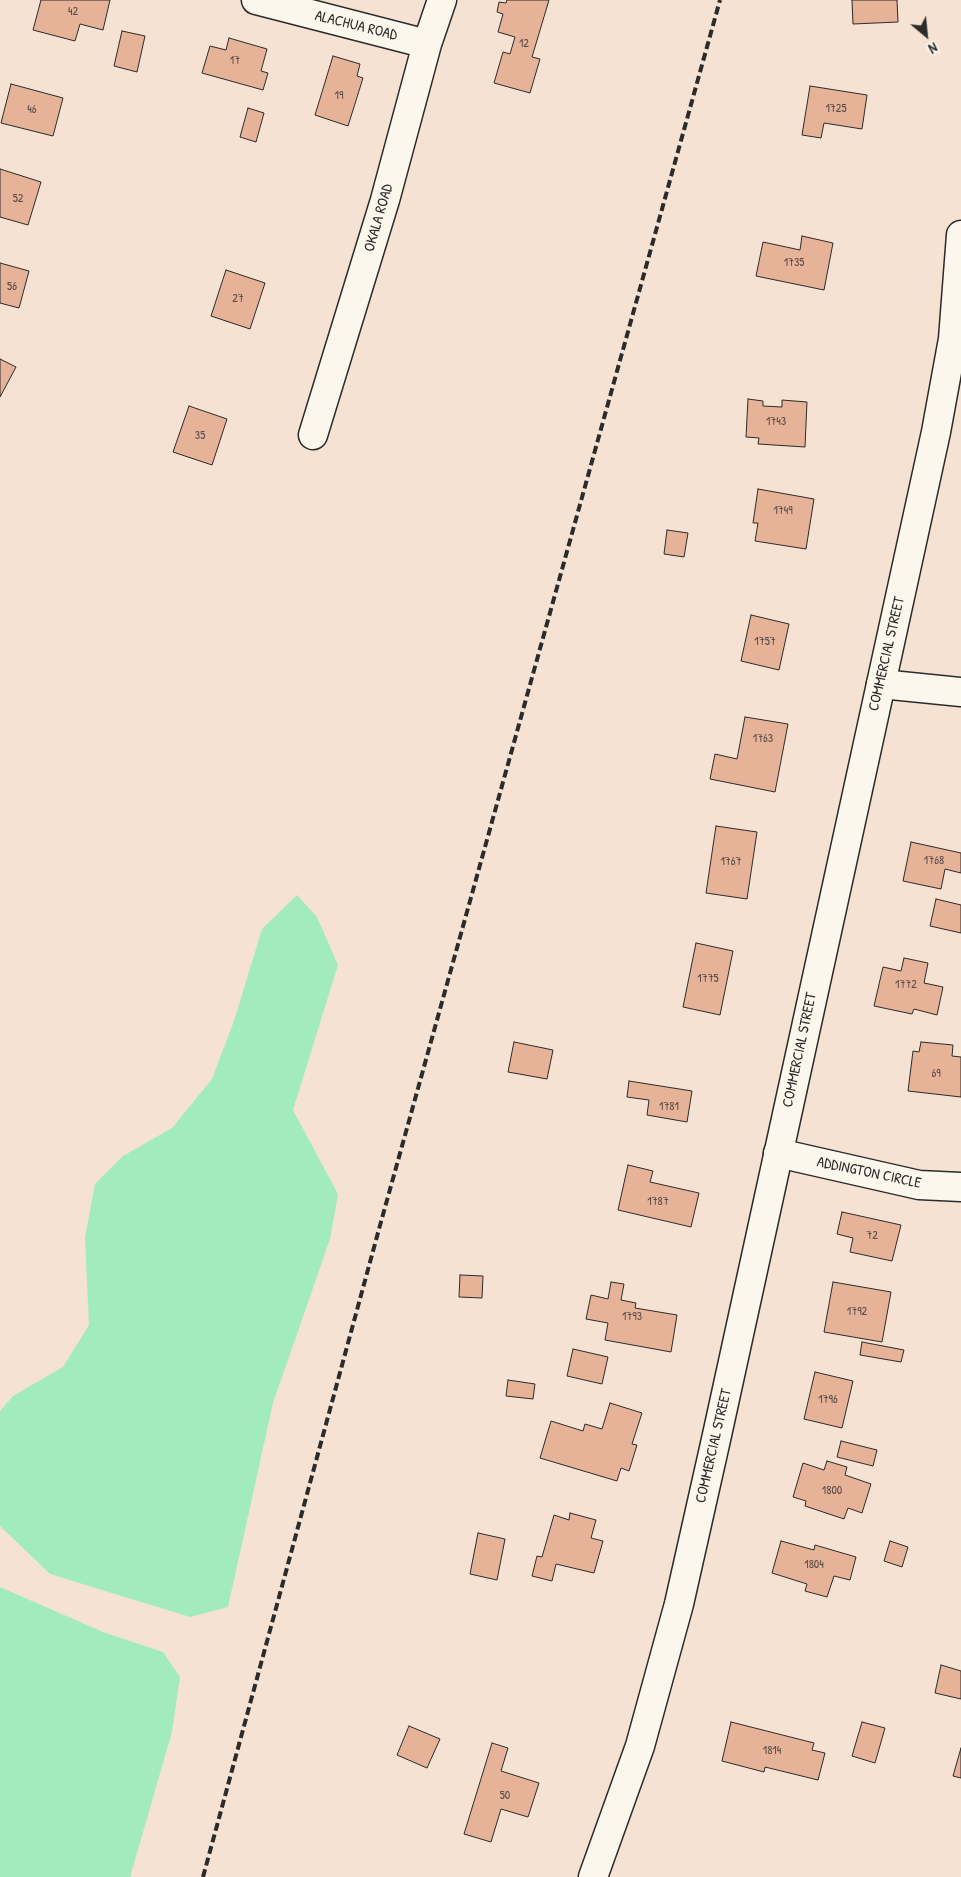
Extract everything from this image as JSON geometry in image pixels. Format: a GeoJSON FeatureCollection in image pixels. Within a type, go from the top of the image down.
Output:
{"type":"FeatureCollection","features":[{"type":"Feature","properties":{"kind":"main road","name":"ALACHUA ROAD"},"geometry":{"type":"LineString","coordinates":[[256,0],[427,44]]}},
{"type":"Feature","properties":{"kind":"main road","name":"OKALA ROAD"},"geometry":{"type":"LineString","coordinates":[[313,435],[385,200],[427,44],[442,0]]}},
{"type":"Feature","properties":{"kind":"main road","name":"COMMERCIAL STREET"},"geometry":{"type":"LineString","coordinates":[[597,1866],[640,1746],[679,1604],[957,341],[961,235]]}},
{"type":"Feature","properties":{"kind":"main road"},"geometry":{"type":"LineString","coordinates":[[881,684],[961,692]]}},
{"type":"Feature","properties":{"kind":"main road","name":"ADDINGTON CIRCLE"},"geometry":{"type":"LineString","coordinates":[[778,1153],[919,1184],[961,1187]]}},
{"type":"Feature","properties":{"kind":"green space"},"geometry":{"type":"Polygon","coordinates":[[[297,895],[317,917],[338,965],[293,1110],[338,1194],[330,1239],[273,1403],[228,1607],[190,1617],[50,1574],[0,1526],[0,1411],[13,1396],[63,1367],[89,1325],[85,1237],[95,1184],[123,1156],[172,1128],[212,1079],[234,1021],[262,929],[297,895]]]}},
{"type":"Feature","properties":{"kind":"green space"},"geometry":{"type":"Polygon","coordinates":[[[0,1587],[103,1632],[163,1652],[180,1677],[172,1732],[130,1877],[0,1877],[0,1587]]]}},
{"type":"Feature","properties":{"kind":"building"},"geometry":{"type":"Polygon","coordinates":[[[41,0],[110,0],[103,30],[80,24],[75,41],[33,30],[41,0]]]}},
{"type":"Feature","properties":{"kind":"building"},"geometry":{"type":"Polygon","coordinates":[[[507,0],[549,0],[532,57],[540,59],[530,93],[494,83],[503,52],[510,54],[515,37],[498,32],[503,14],[497,12],[499,2],[506,3],[507,0]]]}},
{"type":"Feature","properties":{"kind":"building"},"geometry":{"type":"Polygon","coordinates":[[[852,0],[897,0],[898,22],[853,24],[852,0]]]}},
{"type":"Feature","properties":{"kind":"building"},"geometry":{"type":"Polygon","coordinates":[[[122,31],[145,36],[137,72],[114,66],[122,31]]]}},
{"type":"Feature","properties":{"kind":"building"},"geometry":{"type":"Polygon","coordinates":[[[229,38],[267,49],[261,71],[268,73],[263,90],[202,73],[210,46],[226,50],[229,38]]]}},
{"type":"Feature","properties":{"kind":"building"},"geometry":{"type":"Polygon","coordinates":[[[333,56],[360,64],[357,76],[363,78],[348,126],[315,115],[333,56]]]}},
{"type":"Feature","properties":{"kind":"building"},"geometry":{"type":"Polygon","coordinates":[[[11,84],[63,98],[53,136],[1,123],[11,84]]]}},
{"type":"Feature","properties":{"kind":"building"},"geometry":{"type":"Polygon","coordinates":[[[810,86],[867,95],[862,129],[824,123],[821,138],[802,135],[810,86]]]}},
{"type":"Feature","properties":{"kind":"building"},"geometry":{"type":"Polygon","coordinates":[[[248,108],[264,113],[256,142],[240,137],[248,108]]]}},
{"type":"Feature","properties":{"kind":"building"},"geometry":{"type":"Polygon","coordinates":[[[0,169],[41,182],[28,225],[0,217],[0,169]]]}},
{"type":"Feature","properties":{"kind":"building"},"geometry":{"type":"Polygon","coordinates":[[[802,236],[833,243],[824,290],[756,276],[763,242],[800,250],[802,236]]]}},
{"type":"Feature","properties":{"kind":"building"},"geometry":{"type":"Polygon","coordinates":[[[0,263],[29,271],[19,308],[0,303],[0,263]]]}},
{"type":"Feature","properties":{"kind":"building"},"geometry":{"type":"Polygon","coordinates":[[[226,270],[265,283],[250,329],[211,316],[226,270]]]}},
{"type":"Feature","properties":{"kind":"building"},"geometry":{"type":"Polygon","coordinates":[[[0,359],[16,367],[0,397],[0,359]]]}},
{"type":"Feature","properties":{"kind":"building"},"geometry":{"type":"Polygon","coordinates":[[[748,399],[763,401],[763,406],[782,407],[782,400],[807,402],[805,447],[758,444],[759,438],[746,437],[748,399]]]}},
{"type":"Feature","properties":{"kind":"building"},"geometry":{"type":"Polygon","coordinates":[[[189,406],[227,419],[212,465],[173,452],[189,406]]]}},
{"type":"Feature","properties":{"kind":"building"},"geometry":{"type":"Polygon","coordinates":[[[758,489],[814,499],[806,549],[755,541],[758,523],[753,523],[758,489]]]}},
{"type":"Feature","properties":{"kind":"building"},"geometry":{"type":"Polygon","coordinates":[[[667,530],[688,533],[684,557],[664,554],[667,530]]]}},
{"type":"Feature","properties":{"kind":"building"},"geometry":{"type":"Polygon","coordinates":[[[751,615],[789,624],[779,670],[741,661],[751,615]]]}},
{"type":"Feature","properties":{"kind":"building"},"geometry":{"type":"Polygon","coordinates":[[[745,717],[788,724],[775,792],[710,779],[715,754],[737,759],[745,717]]]}},
{"type":"Feature","properties":{"kind":"building"},"geometry":{"type":"Polygon","coordinates":[[[716,826],[757,832],[747,899],[706,893],[716,826]]]}},
{"type":"Feature","properties":{"kind":"building"},"geometry":{"type":"Polygon","coordinates":[[[911,842],[961,853],[961,873],[945,869],[941,889],[903,881],[911,842]]]}},
{"type":"Feature","properties":{"kind":"building"},"geometry":{"type":"Polygon","coordinates":[[[936,899],[961,905],[961,933],[930,926],[936,899]]]}},
{"type":"Feature","properties":{"kind":"building"},"geometry":{"type":"Polygon","coordinates":[[[696,943],[733,951],[720,1015],[683,1007],[696,943]]]}},
{"type":"Feature","properties":{"kind":"building"},"geometry":{"type":"Polygon","coordinates":[[[904,958],[928,963],[924,983],[943,987],[937,1015],[914,1009],[912,1014],[874,1006],[883,967],[901,971],[904,958]]]}},
{"type":"Feature","properties":{"kind":"building"},"geometry":{"type":"Polygon","coordinates":[[[514,1042],[553,1050],[547,1079],[508,1072],[514,1042]]]}},
{"type":"Feature","properties":{"kind":"building"},"geometry":{"type":"Polygon","coordinates":[[[921,1042],[953,1045],[952,1056],[961,1057],[961,1097],[908,1091],[913,1051],[919,1052],[921,1042]]]}},
{"type":"Feature","properties":{"kind":"building"},"geometry":{"type":"Polygon","coordinates":[[[629,1081],[692,1091],[687,1122],[647,1115],[649,1100],[627,1097],[629,1081]]]}},
{"type":"Feature","properties":{"kind":"building"},"geometry":{"type":"Polygon","coordinates":[[[628,1165],[653,1171],[650,1182],[699,1193],[691,1227],[618,1210],[628,1165]]]}},
{"type":"Feature","properties":{"kind":"building"},"geometry":{"type":"Polygon","coordinates":[[[842,1212],[901,1225],[892,1261],[850,1252],[853,1238],[837,1234],[842,1212]]]}},
{"type":"Feature","properties":{"kind":"building"},"geometry":{"type":"Polygon","coordinates":[[[460,1275],[483,1276],[482,1298],[459,1297],[460,1275]]]}},
{"type":"Feature","properties":{"kind":"building"},"geometry":{"type":"Polygon","coordinates":[[[611,1282],[624,1284],[621,1300],[636,1303],[635,1308],[677,1315],[671,1352],[605,1340],[608,1323],[586,1319],[591,1295],[608,1299],[611,1282]]]}},
{"type":"Feature","properties":{"kind":"building"},"geometry":{"type":"Polygon","coordinates":[[[833,1282],[891,1292],[882,1342],[824,1332],[833,1282]]]}},
{"type":"Feature","properties":{"kind":"building"},"geometry":{"type":"Polygon","coordinates":[[[862,1342],[904,1350],[901,1362],[860,1355],[862,1342]]]}},
{"type":"Feature","properties":{"kind":"building"},"geometry":{"type":"Polygon","coordinates":[[[573,1349],[608,1357],[602,1384],[567,1376],[573,1349]]]}},
{"type":"Feature","properties":{"kind":"building"},"geometry":{"type":"Polygon","coordinates":[[[815,1372],[853,1381],[842,1428],[804,1419],[815,1372]]]}},
{"type":"Feature","properties":{"kind":"building"},"geometry":{"type":"Polygon","coordinates":[[[508,1380],[535,1384],[533,1399],[506,1396],[508,1380]]]}},
{"type":"Feature","properties":{"kind":"building"},"geometry":{"type":"Polygon","coordinates":[[[610,1403],[642,1413],[632,1444],[637,1445],[629,1471],[621,1468],[617,1481],[540,1458],[551,1421],[583,1431],[585,1424],[602,1429],[610,1403]]]}},
{"type":"Feature","properties":{"kind":"building"},"geometry":{"type":"Polygon","coordinates":[[[841,1441],[877,1450],[873,1466],[837,1457],[841,1441]]]}},
{"type":"Feature","properties":{"kind":"building"},"geometry":{"type":"Polygon","coordinates":[[[827,1461],[847,1467],[845,1475],[871,1484],[862,1513],[848,1508],[844,1519],[805,1506],[806,1501],[793,1497],[803,1463],[824,1470],[827,1461]]]}},
{"type":"Feature","properties":{"kind":"building"},"geometry":{"type":"Polygon","coordinates":[[[570,1513],[596,1520],[591,1538],[603,1541],[594,1573],[556,1564],[552,1581],[532,1576],[537,1556],[542,1557],[554,1515],[569,1520],[570,1513]]]}},
{"type":"Feature","properties":{"kind":"building"},"geometry":{"type":"Polygon","coordinates":[[[478,1533],[505,1539],[497,1580],[470,1574],[478,1533]]]}},
{"type":"Feature","properties":{"kind":"building"},"geometry":{"type":"Polygon","coordinates":[[[781,1541],[814,1550],[815,1545],[856,1557],[850,1580],[834,1576],[827,1597],[805,1591],[807,1584],[772,1573],[781,1541]]]}},
{"type":"Feature","properties":{"kind":"building"},"geometry":{"type":"Polygon","coordinates":[[[890,1541],[908,1547],[902,1567],[884,1561],[890,1541]]]}},
{"type":"Feature","properties":{"kind":"building"},"geometry":{"type":"Polygon","coordinates":[[[941,1665],[961,1671],[961,1699],[935,1693],[941,1665]]]}},
{"type":"Feature","properties":{"kind":"building"},"geometry":{"type":"Polygon","coordinates":[[[731,1722],[814,1743],[812,1750],[825,1753],[818,1780],[765,1767],[764,1772],[722,1761],[731,1722]]]}},
{"type":"Feature","properties":{"kind":"building"},"geometry":{"type":"Polygon","coordinates":[[[862,1722],[885,1728],[875,1763],[852,1756],[862,1722]]]}},
{"type":"Feature","properties":{"kind":"building"},"geometry":{"type":"Polygon","coordinates":[[[409,1726],[440,1739],[427,1768],[397,1755],[409,1726]]]}},
{"type":"Feature","properties":{"kind":"building"},"geometry":{"type":"Polygon","coordinates":[[[492,1743],[508,1748],[501,1771],[539,1783],[528,1817],[501,1809],[491,1842],[464,1834],[492,1743]]]}},
{"type":"Feature","properties":{"kind":"building"},"geometry":{"type":"Polygon","coordinates":[[[961,1748],[961,1778],[953,1776],[961,1748]]]}},
{"type":"Feature","properties":{"kind":"railway"},"geometry":{"type":"LineString","coordinates":[[203,1877],[379,1229],[720,0]]}}]}
